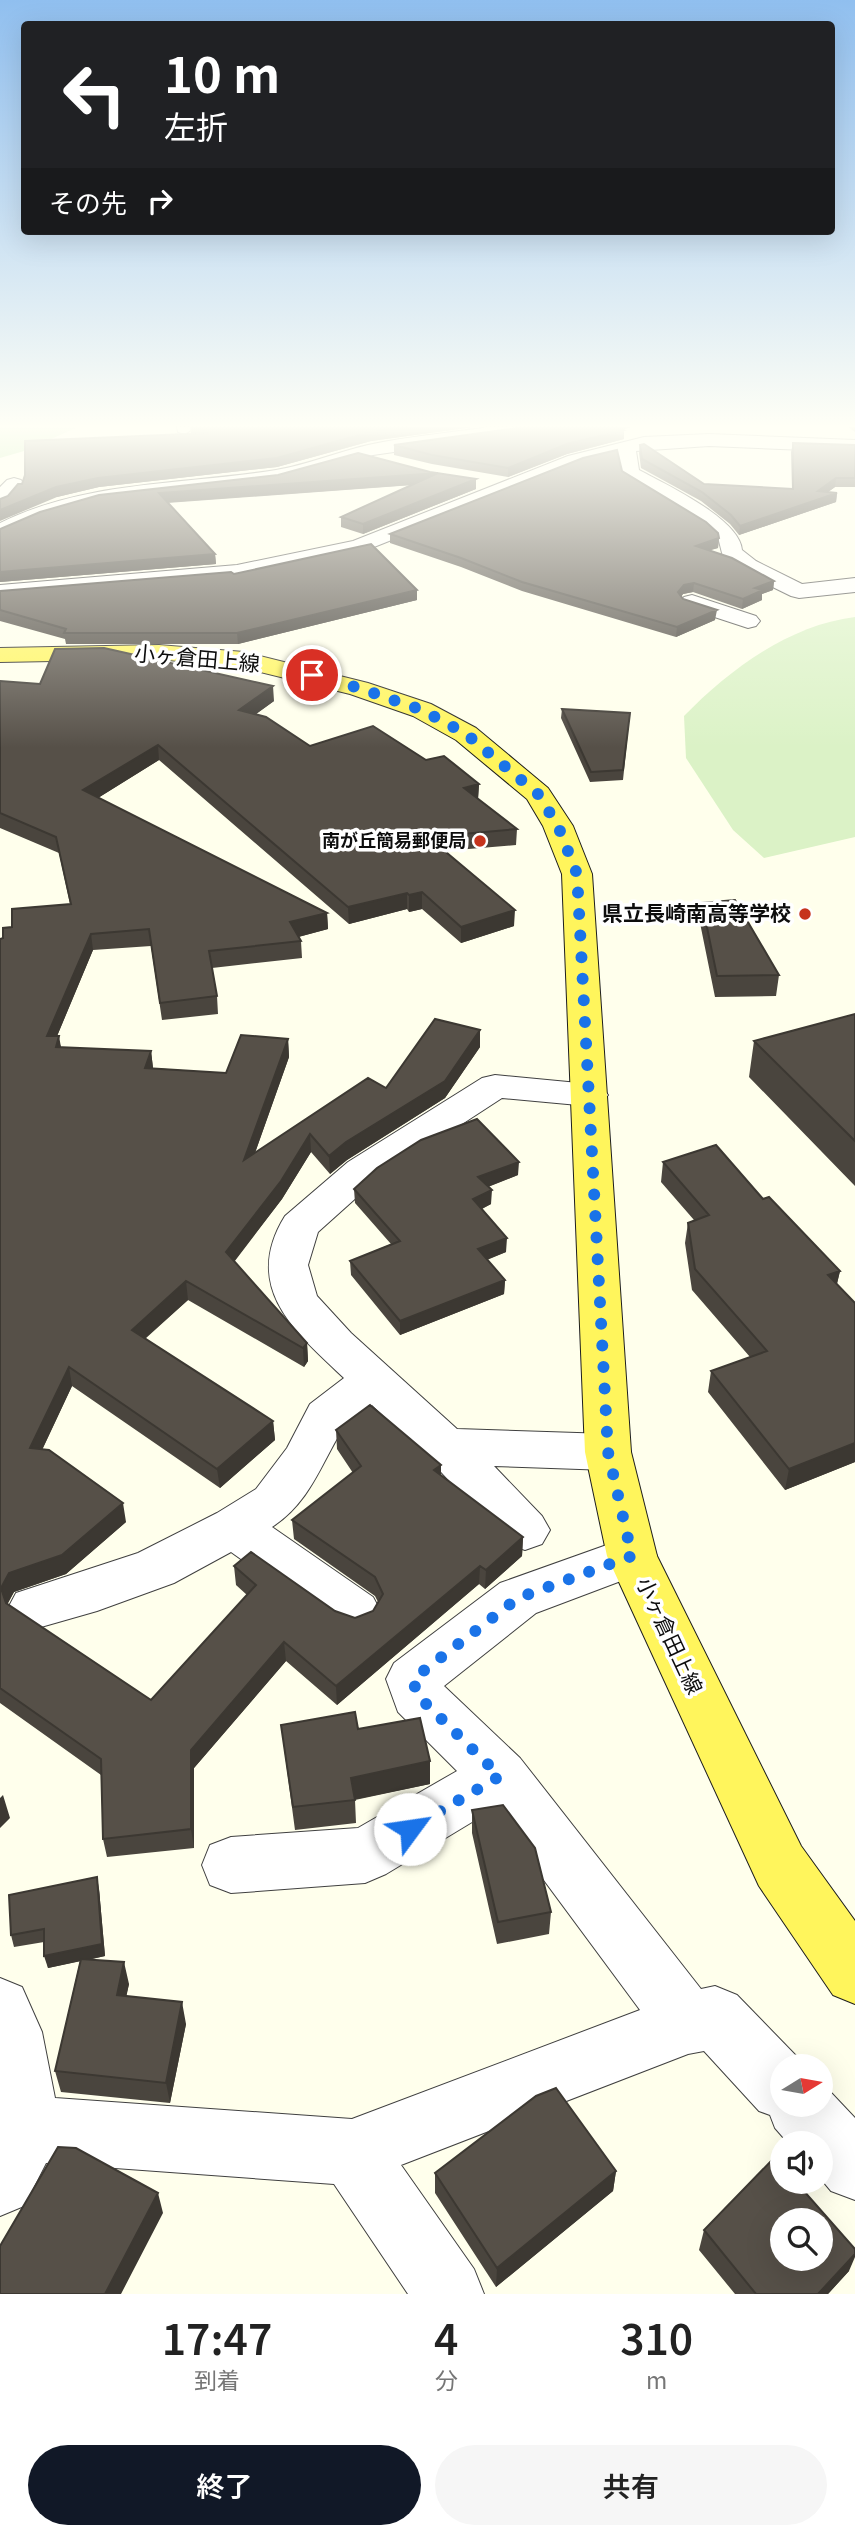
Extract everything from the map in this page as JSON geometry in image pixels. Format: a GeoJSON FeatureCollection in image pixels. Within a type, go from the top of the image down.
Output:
{"type":"FeatureCollection","features":[{"type":"Feature","properties":{"kind":"main road","name":"小ヶ倉田上線"},"geometry":{"type":"LineString","coordinates":[[0,655],[159,652],[244,660],[359,688],[422,710],[466,734],[538,794],[558,826],[577,874],[608,1452],[632,1556],[779,1866],[855,1973]]}},
{"type":"Feature","properties":{"kind":"street"},"geometry":{"type":"LineString","coordinates":[[0,592],[13,580],[237,572],[359,546],[389,534]]}},
{"type":"Feature","properties":{"kind":"street"},"geometry":{"type":"LineString","coordinates":[[725,534],[730,540],[732,552],[748,566],[799,591],[855,585]]}},
{"type":"Feature","properties":{"kind":"street"},"geometry":{"type":"LineString","coordinates":[[692,602],[748,621]]}},
{"type":"Feature","properties":{"kind":"street"},"geometry":{"type":"LineString","coordinates":[[525,1530],[446,1446],[335,1343],[297,1302],[287,1265],[299,1226],[362,1171],[495,1086],[589,1095]]}},
{"type":"Feature","properties":{"kind":"street"},"geometry":{"type":"LineString","coordinates":[[34,1608],[97,1590],[156,1567],[234,1527],[273,1502],[305,1459],[326,1416],[375,1378]]}},
{"type":"Feature","properties":{"kind":"street"},"geometry":{"type":"LineString","coordinates":[[446,1446],[608,1452]]}},
{"type":"Feature","properties":{"kind":"street"},"geometry":{"type":"LineString","coordinates":[[234,1527],[355,1612]]}},
{"type":"Feature","properties":{"kind":"street"},"geometry":{"type":"LineString","coordinates":[[632,1556],[518,1598],[413,1679],[417,1695],[500,1776],[688,2023]]}},
{"type":"Feature","properties":{"kind":"street"},"geometry":{"type":"LineString","coordinates":[[231,1865],[365,1855],[500,1776]]}},
{"type":"Feature","properties":{"kind":"street"},"geometry":{"type":"LineString","coordinates":[[0,2009],[11,2032],[9,2147],[352,2152],[688,2023],[715,2017],[770,2075]]}},
{"type":"Feature","properties":{"kind":"street"},"geometry":{"type":"LineString","coordinates":[[810,2118],[855,2167]]}},
{"type":"Feature","properties":{"kind":"street"},"geometry":{"type":"LineString","coordinates":[[352,2152],[449,2294]]}},
{"type":"Feature","properties":{"kind":"green space"},"geometry":{"type":"Polygon","coordinates":[[[855,617],[855,837],[764,858],[733,830],[686,758],[684,716],[720,682],[762,652],[807,629],[855,617]]]}},
{"type":"Feature","properties":{"kind":"building"},"geometry":{"type":"Polygon","coordinates":[[[0,534],[197,534],[215,554],[0,572],[0,534]]]}},
{"type":"Feature","properties":{"kind":"building"},"geometry":{"type":"Polygon","coordinates":[[[390,534],[718,534],[719,538],[696,546],[732,558],[774,581],[755,588],[763,590],[743,599],[694,583],[684,585],[678,592],[683,599],[717,610],[677,627],[522,582],[390,534]]]}},
{"type":"Feature","properties":{"kind":"building"},"geometry":{"type":"Polygon","coordinates":[[[371,544],[417,590],[237,633],[64,633],[66,629],[0,610],[0,591],[231,572],[234,574],[371,544]]]}},
{"type":"Feature","properties":{"kind":"building"},"geometry":{"type":"Polygon","coordinates":[[[104,648],[273,686],[239,710],[266,717],[310,746],[373,726],[426,760],[444,756],[479,784],[464,788],[517,829],[428,837],[515,910],[461,927],[422,892],[348,907],[158,745],[83,790],[327,913],[290,922],[301,941],[209,951],[217,996],[160,1003],[149,929],[91,934],[47,1036],[59,1036],[56,1047],[151,1051],[145,1068],[226,1073],[241,1035],[288,1039],[244,1160],[368,1078],[386,1088],[435,1019],[480,1030],[445,1081],[346,1142],[329,1156],[310,1134],[281,1181],[226,1252],[307,1343],[303,1348],[186,1281],[132,1330],[273,1421],[217,1469],[69,1367],[30,1448],[49,1450],[123,1503],[62,1555],[9,1573],[1,1588],[6,1603],[151,1700],[256,1585],[234,1566],[251,1552],[335,1611],[355,1618],[373,1611],[383,1594],[375,1577],[292,1520],[361,1466],[336,1430],[370,1405],[441,1465],[434,1470],[523,1537],[486,1570],[480,1566],[336,1686],[284,1642],[191,1750],[191,1829],[103,1839],[101,1759],[0,1688],[0,939],[3,938],[3,928],[12,927],[12,909],[71,904],[56,837],[0,813],[0,681],[40,684],[55,649],[104,648]]]}},
{"type":"Feature","properties":{"kind":"building"},"geometry":{"type":"Polygon","coordinates":[[[562,709],[630,713],[623,770],[591,772],[562,709]]]}},
{"type":"Feature","properties":{"kind":"building"},"geometry":{"type":"Polygon","coordinates":[[[735,900],[779,975],[717,976],[702,903],[735,900]]]}},
{"type":"Feature","properties":{"kind":"building"},"geometry":{"type":"Polygon","coordinates":[[[855,1014],[855,1141],[754,1041],[855,1014]]]}},
{"type":"Feature","properties":{"kind":"building"},"geometry":{"type":"Polygon","coordinates":[[[477,1119],[519,1162],[478,1177],[492,1190],[473,1199],[507,1238],[478,1249],[505,1280],[400,1321],[350,1261],[400,1241],[354,1189],[377,1168],[421,1140],[477,1119]]]}},
{"type":"Feature","properties":{"kind":"building"},"geometry":{"type":"Polygon","coordinates":[[[716,1145],[763,1199],[769,1197],[840,1271],[828,1275],[855,1303],[855,1443],[789,1469],[711,1371],[767,1351],[695,1269],[688,1223],[709,1215],[663,1162],[716,1145]]]}},
{"type":"Feature","properties":{"kind":"building"},"geometry":{"type":"Polygon","coordinates":[[[355,1712],[358,1729],[420,1718],[430,1761],[351,1778],[355,1800],[293,1807],[281,1725],[355,1712]]]}},
{"type":"Feature","properties":{"kind":"building"},"geometry":{"type":"Polygon","coordinates":[[[503,1805],[535,1848],[551,1912],[498,1922],[472,1810],[503,1805]]]}},
{"type":"Feature","properties":{"kind":"building"},"geometry":{"type":"Polygon","coordinates":[[[97,1877],[102,1944],[44,1956],[44,1929],[11,1935],[9,1895],[97,1877]]]}},
{"type":"Feature","properties":{"kind":"building"},"geometry":{"type":"Polygon","coordinates":[[[81,1959],[124,1962],[117,1995],[182,2002],[166,2083],[55,2071],[81,1959]]]}},
{"type":"Feature","properties":{"kind":"building"},"geometry":{"type":"Polygon","coordinates":[[[556,2088],[616,2171],[497,2268],[435,2173],[536,2096],[556,2088]]]}},
{"type":"Feature","properties":{"kind":"building"},"geometry":{"type":"Polygon","coordinates":[[[58,2147],[76,2148],[158,2193],[105,2294],[0,2294],[0,2246],[58,2147]]]}},
{"type":"Feature","properties":{"kind":"building"},"geometry":{"type":"Polygon","coordinates":[[[770,2162],[770,2194],[807,2194],[819,2208],[770,2208],[770,2271],[833,2271],[833,2224],[855,2249],[855,2254],[818,2294],[756,2294],[704,2230],[770,2162]]]}},
{"type":"Feature","properties":{"kind":"place","name":"南が丘簡易郵便局"},"geometry":{"type":"Point","coordinates":[480,841]}},
{"type":"Feature","properties":{"kind":"place","name":"県立長崎南高等学校"},"geometry":{"type":"Point","coordinates":[805,914]}},
{"type":"Feature","properties":{"kind":"route"},"geometry":{"type":"LineString","coordinates":[[312,675],[422,710],[466,734],[538,794],[558,826],[577,874],[583,943],[585,1029],[608,1452],[632,1556],[518,1598],[413,1679],[417,1695],[500,1776],[410,1829]]}}]}
